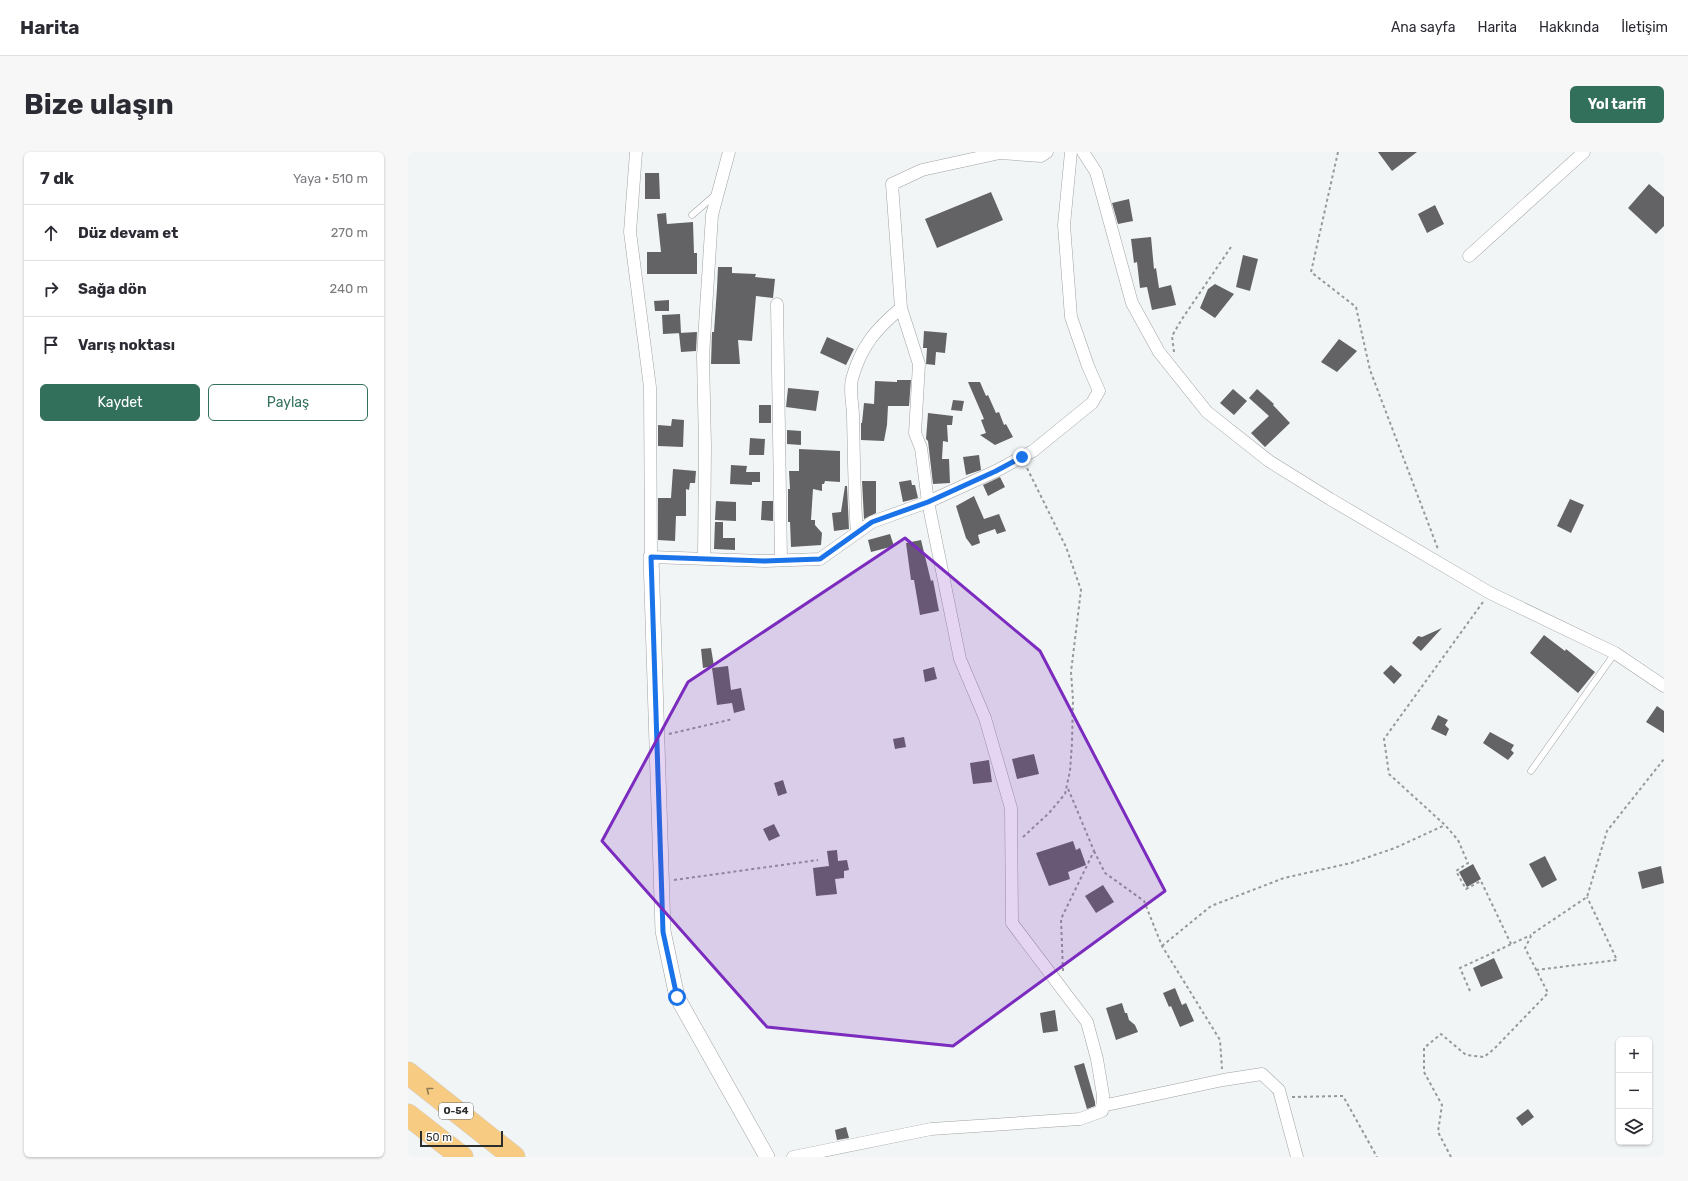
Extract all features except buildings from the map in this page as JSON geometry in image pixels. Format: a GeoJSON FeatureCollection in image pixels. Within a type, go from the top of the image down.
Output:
{"type":"FeatureCollection","features":[{"type":"Feature","properties":{"kind":"highway","name":"O-54"},"geometry":{"type":"LineString","coordinates":[[408,1073],[509,1153]]}},
{"type":"Feature","properties":{"kind":"highway","name":"O-54"},"geometry":{"type":"LineString","coordinates":[[408,1115],[462,1157]]}},
{"type":"Feature","properties":{"kind":"street"},"geometry":{"type":"LineString","coordinates":[[636,152],[630,232],[650,387],[651,557],[663,932],[677,997],[767,1157]]}},
{"type":"Feature","properties":{"kind":"street"},"geometry":{"type":"LineString","coordinates":[[704,558],[705,446],[703,356],[712,215],[729,152]]}},
{"type":"Feature","properties":{"kind":"street"},"geometry":{"type":"LineString","coordinates":[[793,1157],[931,1129],[1080,1119],[1102,1111],[1103,1095],[1097,1059],[1087,1022],[1012,923],[1010,845],[1011,808],[984,718],[960,660],[928,502],[921,448],[915,433],[919,364],[901,308],[892,184],[922,170],[1000,153],[1041,156],[1047,152]]}},
{"type":"Feature","properties":{"kind":"street"},"geometry":{"type":"LineString","coordinates":[[651,557],[781,560],[820,559],[872,522],[928,502],[996,471],[1022,457],[1092,403],[1099,391],[1088,366],[1072,317],[1064,225],[1071,152]]}},
{"type":"Feature","properties":{"kind":"street"},"geometry":{"type":"LineString","coordinates":[[1083,152],[1096,172],[1132,303],[1159,352],[1207,412],[1269,461],[1330,500],[1490,593],[1615,653],[1664,686]]}},
{"type":"Feature","properties":{"kind":"street"},"geometry":{"type":"LineString","coordinates":[[1469,256],[1584,152]]}},
{"type":"Feature","properties":{"kind":"street"},"geometry":{"type":"LineString","coordinates":[[777,304],[781,560]]}},
{"type":"Feature","properties":{"kind":"street"},"geometry":{"type":"LineString","coordinates":[[857,533],[854,498],[851,381],[867,342],[884,322],[901,308]]}},
{"type":"Feature","properties":{"kind":"street"},"geometry":{"type":"LineString","coordinates":[[1102,1106],[1224,1080],[1262,1074],[1279,1090],[1297,1157]]}},
{"type":"Feature","properties":{"kind":"lane"},"geometry":{"type":"LineString","coordinates":[[692,215],[718,193]]}},
{"type":"Feature","properties":{"kind":"lane"},"geometry":{"type":"LineString","coordinates":[[1531,771],[1615,653]]}},
{"type":"Feature","properties":{"kind":"path"},"geometry":{"type":"LineString","coordinates":[[1338,152],[1311,272],[1356,307],[1370,370],[1445,567]]}},
{"type":"Feature","properties":{"kind":"path"},"geometry":{"type":"LineString","coordinates":[[1176,373],[1172,336],[1231,247]]}},
{"type":"Feature","properties":{"kind":"path"},"geometry":{"type":"LineString","coordinates":[[1010,845],[1017,842],[1049,813],[1065,794],[1070,771],[1072,743],[1071,672],[1081,590],[1066,547],[1022,457]]}},
{"type":"Feature","properties":{"kind":"path"},"geometry":{"type":"LineString","coordinates":[[1490,593],[1384,739],[1389,774],[1445,825],[1458,840],[1468,863],[1456,870],[1466,889],[1481,881],[1512,944]]}},
{"type":"Feature","properties":{"kind":"path"},"geometry":{"type":"LineString","coordinates":[[656,737],[733,719]]}},
{"type":"Feature","properties":{"kind":"path"},"geometry":{"type":"LineString","coordinates":[[1470,991],[1460,968],[1532,934],[1587,897],[1607,831],[1664,759]]}},
{"type":"Feature","properties":{"kind":"path"},"geometry":{"type":"LineString","coordinates":[[1067,785],[1094,851],[1105,873],[1144,901],[1162,946],[1220,1040],[1224,1080]]}},
{"type":"Feature","properties":{"kind":"path"},"geometry":{"type":"LineString","coordinates":[[1162,946],[1211,906],[1284,878],[1351,863],[1394,848],[1445,825]]}},
{"type":"Feature","properties":{"kind":"path"},"geometry":{"type":"LineString","coordinates":[[1064,992],[1061,919],[1094,851]]}},
{"type":"Feature","properties":{"kind":"path"},"geometry":{"type":"LineString","coordinates":[[661,882],[818,860]]}},
{"type":"Feature","properties":{"kind":"path"},"geometry":{"type":"LineString","coordinates":[[1536,970],[1617,960],[1587,897]]}},
{"type":"Feature","properties":{"kind":"path"},"geometry":{"type":"LineString","coordinates":[[1451,1157],[1438,1132],[1442,1106],[1424,1072],[1424,1048],[1441,1034],[1466,1055],[1484,1057],[1494,1049],[1548,993],[1525,948],[1532,934]]}},
{"type":"Feature","properties":{"kind":"path"},"geometry":{"type":"LineString","coordinates":[[1281,1097],[1343,1096],[1377,1157]]}},
{"type":"Feature","properties":{"kind":"highlighted area"},"geometry":{"type":"Polygon","coordinates":[[[905,538],[1040,651],[1165,891],[953,1046],[767,1027],[602,841],[688,682],[905,538]]]}},
{"type":"Feature","properties":{"kind":"route"},"geometry":{"type":"LineString","coordinates":[[677,997],[663,932],[651,557],[765,561],[820,559],[872,522],[928,502],[996,471],[1022,457]]}}]}
